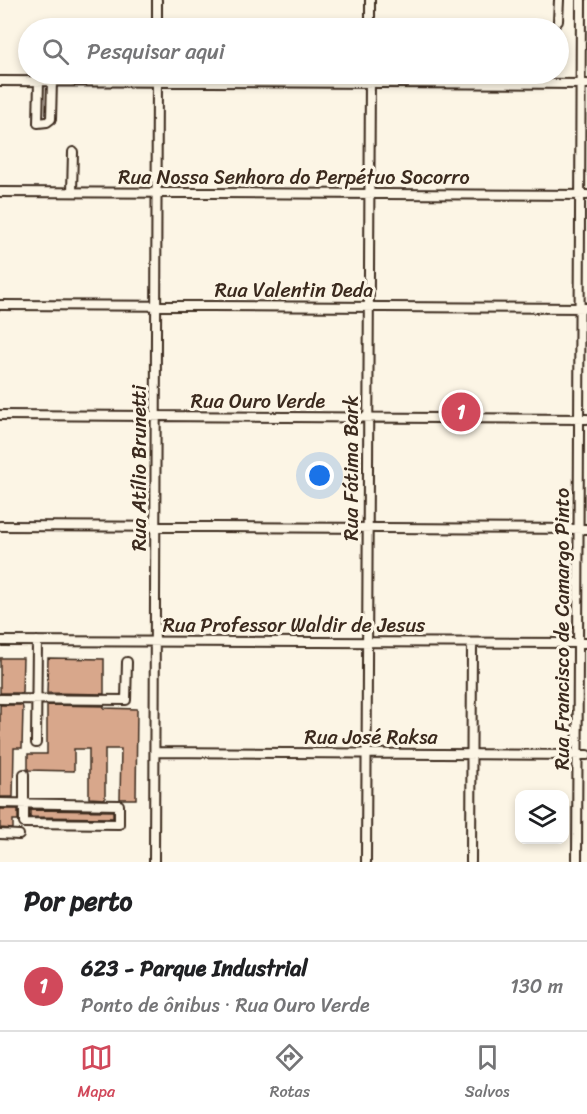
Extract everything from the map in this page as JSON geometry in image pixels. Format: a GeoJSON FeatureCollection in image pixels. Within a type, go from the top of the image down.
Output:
{"type":"FeatureCollection","features":[{"type":"Feature","properties":{"kind":"street"},"geometry":{"type":"LineString","coordinates":[[157,0],[157,18]]}},
{"type":"Feature","properties":{"kind":"street"},"geometry":{"type":"LineString","coordinates":[[370,0],[370,18]]}},
{"type":"Feature","properties":{"kind":"street"},"geometry":{"type":"LineString","coordinates":[[558,18],[559,0]]}},
{"type":"Feature","properties":{"kind":"street","name":"Rua Francisco de Camargo Pinto"},"geometry":{"type":"LineString","coordinates":[[577,862],[578,754],[583,643],[584,84],[581,0]]}},
{"type":"Feature","properties":{"kind":"street"},"geometry":{"type":"LineString","coordinates":[[0,81],[18,81]]}},
{"type":"Feature","properties":{"kind":"street"},"geometry":{"type":"LineString","coordinates":[[39,84],[38,123],[51,119],[52,84]]}},
{"type":"Feature","properties":{"kind":"street","name":"Rua Atílio Brunetti"},"geometry":{"type":"LineString","coordinates":[[154,862],[156,84]]}},
{"type":"Feature","properties":{"kind":"street","name":"Rua Fátima Bark"},"geometry":{"type":"LineString","coordinates":[[366,862],[370,84]]}},
{"type":"Feature","properties":{"kind":"street"},"geometry":{"type":"LineString","coordinates":[[569,84],[584,84]]}},
{"type":"Feature","properties":{"kind":"street"},"geometry":{"type":"LineString","coordinates":[[72,192],[74,152]]}},
{"type":"Feature","properties":{"kind":"street","name":"Rua Nossa Senhora do Perpétuo Socorro"},"geometry":{"type":"LineString","coordinates":[[0,192],[584,195]]}},
{"type":"Feature","properties":{"kind":"street","name":"Rua Valentin Deda"},"geometry":{"type":"LineString","coordinates":[[0,305],[583,308]]}},
{"type":"Feature","properties":{"kind":"street","name":"Rua Ouro Verde"},"geometry":{"type":"LineString","coordinates":[[0,416],[583,419]]}},
{"type":"Feature","properties":{"kind":"street"},"geometry":{"type":"LineString","coordinates":[[0,526],[583,529]]}},
{"type":"Feature","properties":{"kind":"street","name":"Rua Professor Waldir de Jesus"},"geometry":{"type":"LineString","coordinates":[[0,640],[583,643]]}},
{"type":"Feature","properties":{"kind":"street"},"geometry":{"type":"LineString","coordinates":[[36,742],[37,641]]}},
{"type":"Feature","properties":{"kind":"street"},"geometry":{"type":"LineString","coordinates":[[471,862],[472,643]]}},
{"type":"Feature","properties":{"kind":"street"},"geometry":{"type":"LineString","coordinates":[[0,699],[126,700],[127,662]]}},
{"type":"Feature","properties":{"kind":"street","name":"Rua José Raksa"},"geometry":{"type":"LineString","coordinates":[[154,752],[587,754]]}},
{"type":"Feature","properties":{"kind":"street"},"geometry":{"type":"LineString","coordinates":[[0,803],[24,804],[119,805],[119,824],[24,822],[24,804],[24,774]]}},
{"type":"Feature","properties":{"kind":"street"},"geometry":{"type":"LineString","coordinates":[[0,834],[19,835]]}},
{"type":"Feature","properties":{"kind":"building"},"geometry":{"type":"Polygon","coordinates":[[[0,658],[23,658],[22,693],[0,693],[0,658]]]}},
{"type":"Feature","properties":{"kind":"building"},"geometry":{"type":"Polygon","coordinates":[[[48,658],[104,659],[104,694],[47,693],[48,658]]]}},
{"type":"Feature","properties":{"kind":"building"},"geometry":{"type":"Polygon","coordinates":[[[0,705],[22,705],[23,708],[22,748],[14,748],[13,797],[0,797],[0,705]]]}},
{"type":"Feature","properties":{"kind":"building"},"geometry":{"type":"Polygon","coordinates":[[[47,705],[137,709],[136,799],[120,799],[121,749],[105,749],[105,799],[89,798],[89,749],[74,749],[74,771],[28,770],[28,754],[47,754],[47,705]]]}},
{"type":"Feature","properties":{"kind":"building"},"geometry":{"type":"Polygon","coordinates":[[[0,809],[18,809],[18,820],[13,820],[13,829],[0,828],[0,809]]]}},
{"type":"Feature","properties":{"kind":"building"},"geometry":{"type":"Polygon","coordinates":[[[30,810],[113,811],[113,818],[30,817],[30,810]]]}},
{"type":"Feature","properties":{"kind":"place","name":"623 - Parque Industrial"},"geometry":{"type":"Point","coordinates":[461,412]}}]}
